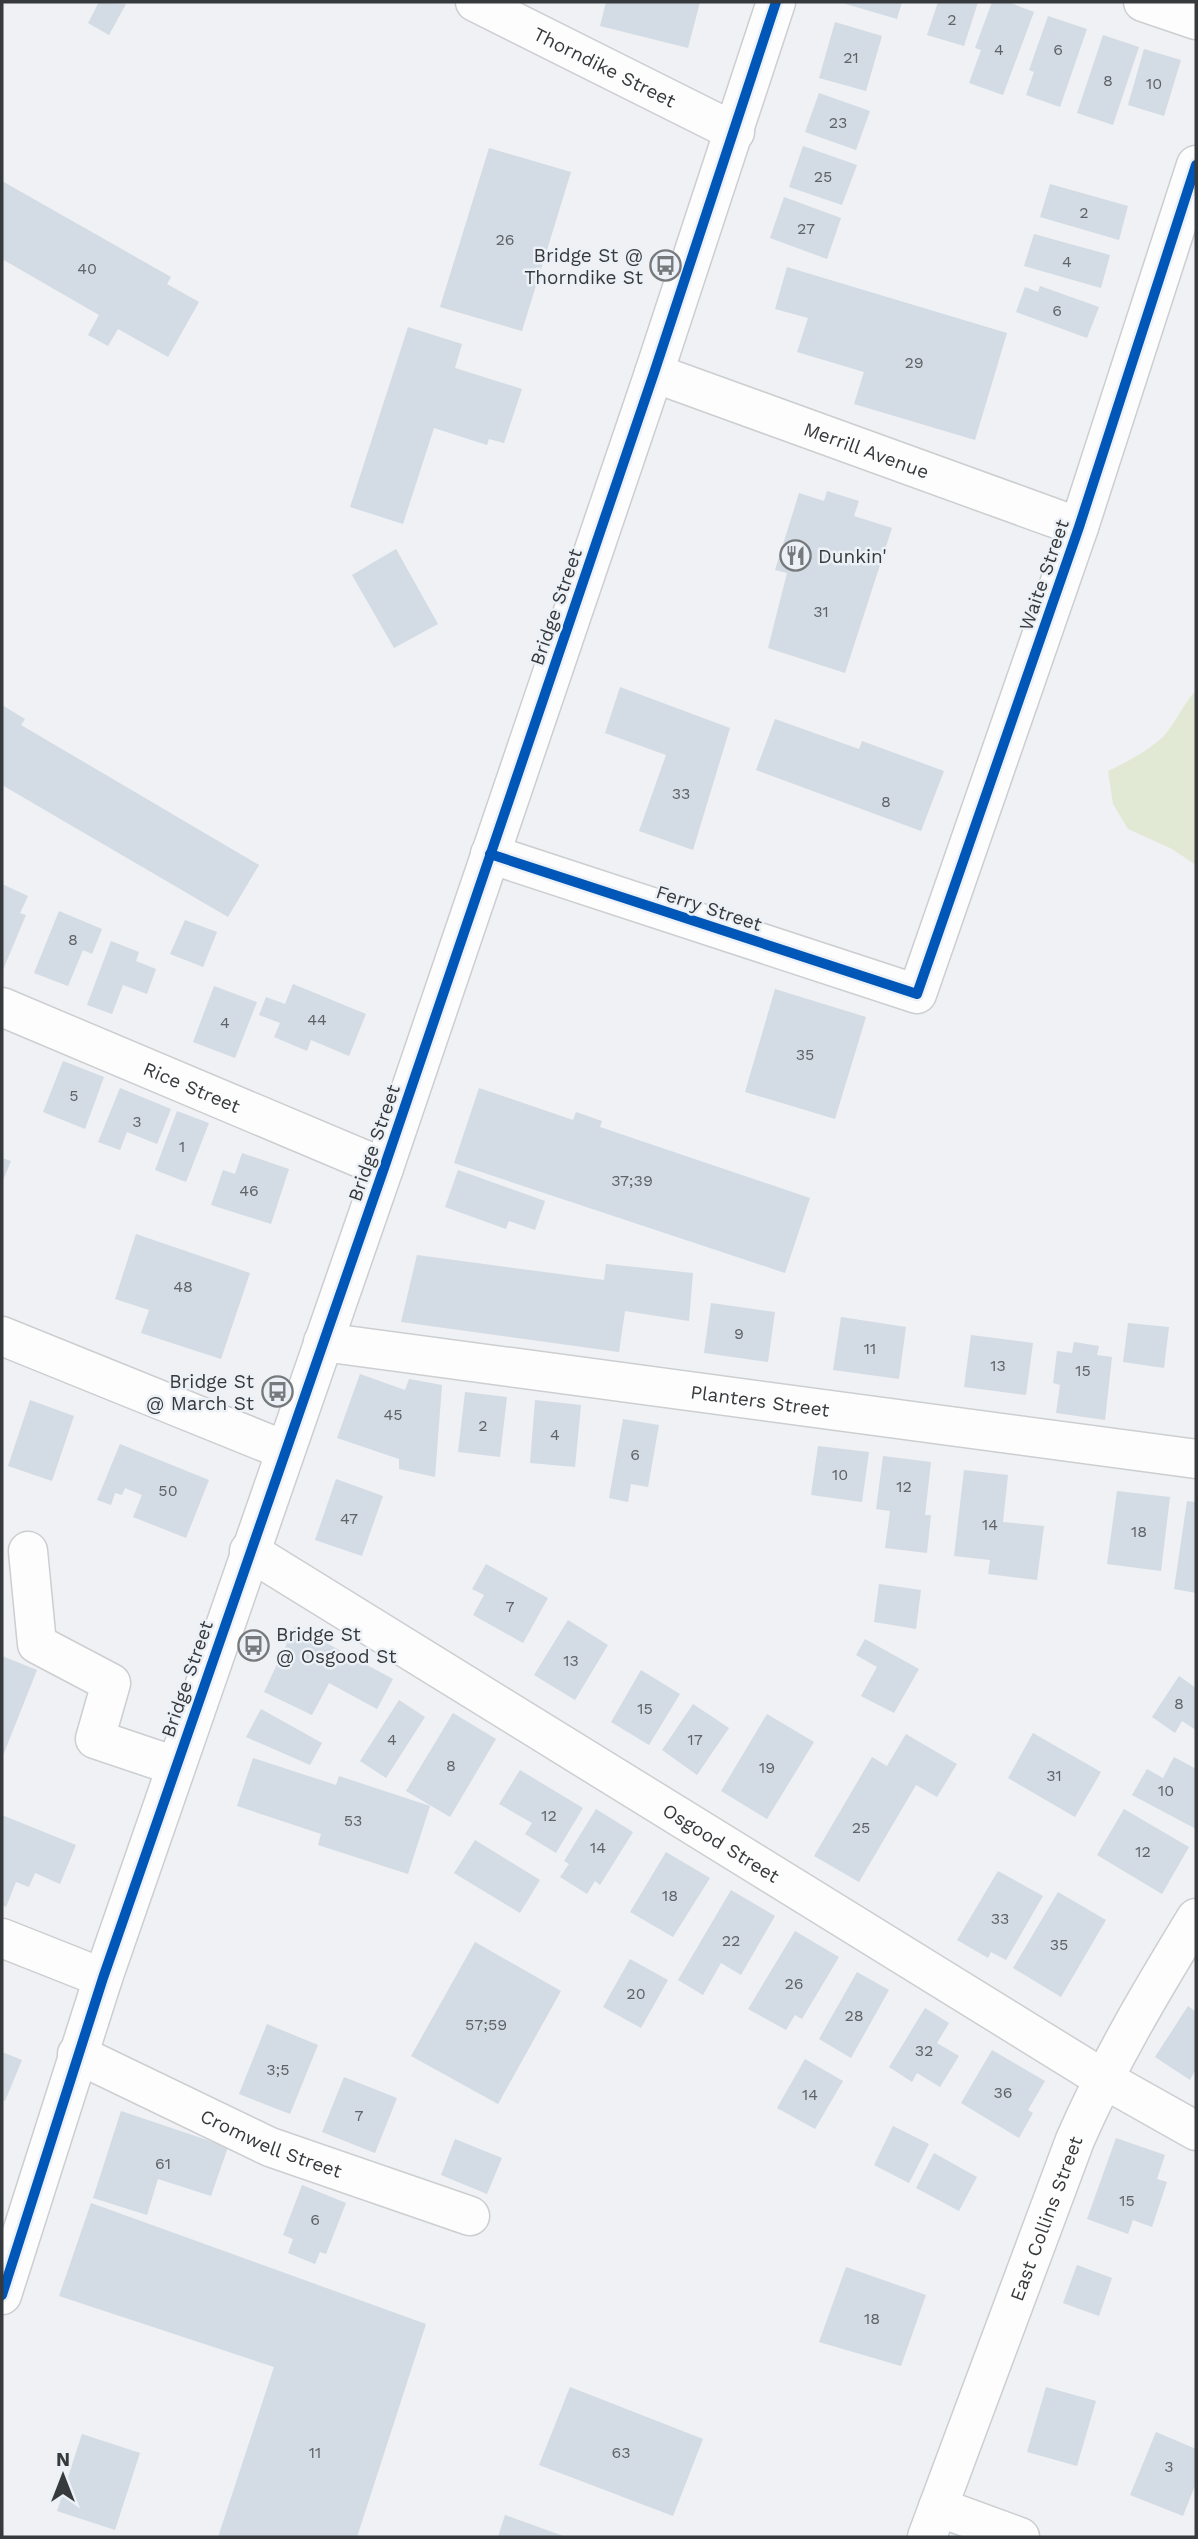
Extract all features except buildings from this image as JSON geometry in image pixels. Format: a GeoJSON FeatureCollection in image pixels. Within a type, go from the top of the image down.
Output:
{"type":"FeatureCollection","features":[{"type":"Feature","properties":{"kind":"main road","name":"Thorndike Street"},"geometry":{"type":"LineString","coordinates":[[475,2],[735,132]]}},
{"type":"Feature","properties":{"kind":"main road","name":"Bridge Street"},"geometry":{"type":"LineString","coordinates":[[2,2295],[77,2054],[284,1450],[384,1168],[654,373],[776,2]]}},
{"type":"Feature","properties":{"kind":"main road"},"geometry":{"type":"LineString","coordinates":[[1143,2],[1196,20]]}},
{"type":"Feature","properties":{"kind":"main road","name":"Waite Street"},"geometry":{"type":"LineString","coordinates":[[917,994],[1079,527],[1196,165]]}},
{"type":"Feature","properties":{"kind":"main road","name":"Merrill Avenue"},"geometry":{"type":"LineString","coordinates":[[654,373],[1079,527]]}},
{"type":"Feature","properties":{"kind":"main road","name":"Ferry Street"},"geometry":{"type":"LineString","coordinates":[[490,854],[917,994]]}},
{"type":"Feature","properties":{"kind":"main road","name":"Rice Street"},"geometry":{"type":"LineString","coordinates":[[2,1007],[384,1168]]}},
{"type":"Feature","properties":{"kind":"main road"},"geometry":{"type":"LineString","coordinates":[[2,1336],[284,1450]]}},
{"type":"Feature","properties":{"kind":"main road","name":"Planters Street"},"geometry":{"type":"LineString","coordinates":[[323,1342],[1196,1459]]}},
{"type":"Feature","properties":{"kind":"main road"},"geometry":{"type":"LineString","coordinates":[[28,1551],[37,1644],[111,1683],[95,1739],[176,1766]]}},
{"type":"Feature","properties":{"kind":"main road","name":"Osgood Street"},"geometry":{"type":"LineString","coordinates":[[249,1552],[1102,2078],[1196,2132]]}},
{"type":"Feature","properties":{"kind":"main road","name":"East Collins Street"},"geometry":{"type":"LineString","coordinates":[[932,2522],[1048,2207],[1102,2078],[1196,1917]]}},
{"type":"Feature","properties":{"kind":"main road"},"geometry":{"type":"LineString","coordinates":[[2,1938],[103,1978]]}},
{"type":"Feature","properties":{"kind":"main road","name":"Cromwell Street"},"geometry":{"type":"LineString","coordinates":[[77,2054],[270,2147],[470,2216]]}},
{"type":"Feature","properties":{"kind":"main road"},"geometry":{"type":"LineString","coordinates":[[932,2522],[1020,2537]]}},
{"type":"Feature","properties":{"kind":"green space"},"geometry":{"type":"Polygon","coordinates":[[[1196,691],[1196,865],[1172,849],[1128,829],[1113,804],[1108,771],[1130,760],[1164,736],[1196,691]]]}},
{"type":"Feature","properties":{"kind":"cycle path"},"geometry":{"type":"LineString","coordinates":[[2,2295],[103,1978],[384,1168],[654,373],[776,2]]}},
{"type":"Feature","properties":{"kind":"cycle path"},"geometry":{"type":"LineString","coordinates":[[490,854],[917,994],[1079,527],[1196,165]]}},
{"type":"Feature","properties":{"kind":"place","name":"Bridge St @ Thorndike St"},"geometry":{"type":"Point","coordinates":[666,266]}},
{"type":"Feature","properties":{"kind":"place","name":"Dunkin'"},"geometry":{"type":"Point","coordinates":[795,556]}},
{"type":"Feature","properties":{"kind":"place","name":"Bridge St @ March St"},"geometry":{"type":"Point","coordinates":[277,1392]}},
{"type":"Feature","properties":{"kind":"place","name":"Bridge St @ Osgood St"},"geometry":{"type":"Point","coordinates":[253,1645]}}]}
